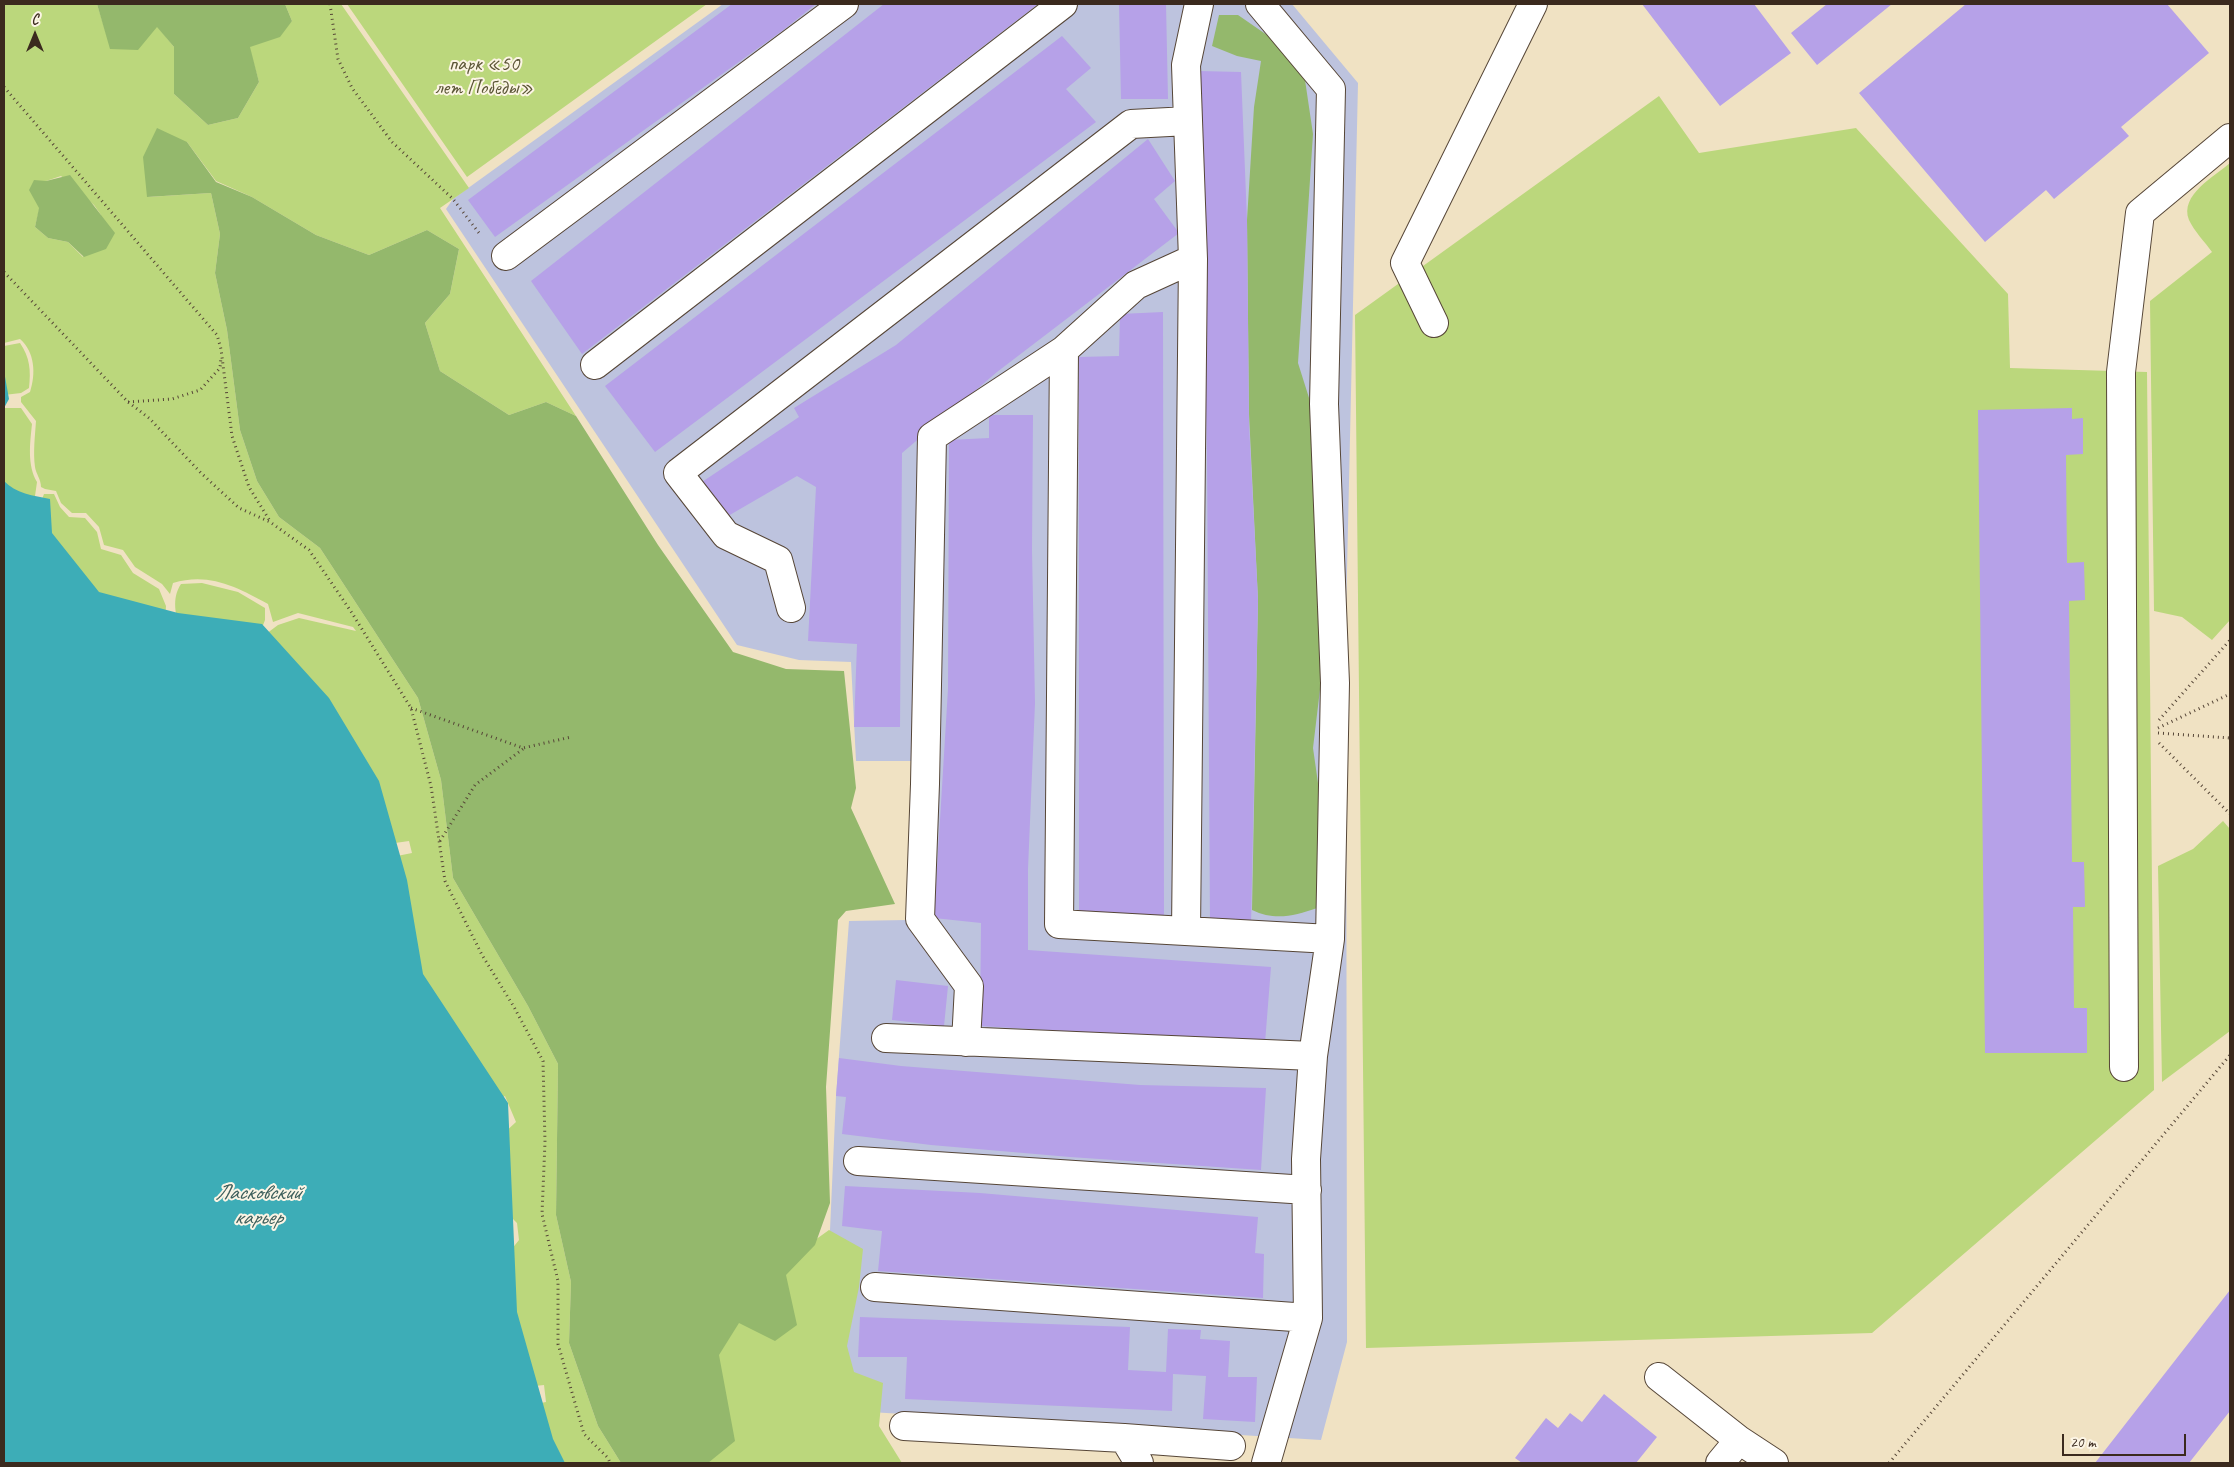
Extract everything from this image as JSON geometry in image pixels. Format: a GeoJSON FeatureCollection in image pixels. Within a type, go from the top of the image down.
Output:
{"type":"FeatureCollection","features":[{"type":"Feature","properties":{"kind":"lane"},"geometry":{"type":"LineString","coordinates":[[506,256],[844,4]]}},
{"type":"Feature","properties":{"kind":"lane"},"geometry":{"type":"LineString","coordinates":[[595,365],[1062,4]]}},
{"type":"Feature","properties":{"kind":"lane"},"geometry":{"type":"LineString","coordinates":[[1186,931],[1193,259],[1186,64],[1199,4]]}},
{"type":"Feature","properties":{"kind":"lane"},"geometry":{"type":"LineString","coordinates":[[1260,4],[1331,90],[1324,404],[1335,683],[1330,938],[1314,1056],[1306,1159],[1308,1318],[1266,1463]]}},
{"type":"Feature","properties":{"kind":"lane"},"geometry":{"type":"LineString","coordinates":[[1434,323],[1405,263],[1533,4]]}},
{"type":"Feature","properties":{"kind":"lane"},"geometry":{"type":"LineString","coordinates":[[791,608],[778,560],[726,535],[678,473],[1131,124],[1188,121]]}},
{"type":"Feature","properties":{"kind":"lane"},"geometry":{"type":"LineString","coordinates":[[2124,1066],[2121,372],[2140,213],[2230,138]]}},
{"type":"Feature","properties":{"kind":"lane"},"geometry":{"type":"LineString","coordinates":[[966,1042],[969,986],[920,919],[926,784],[932,437],[1064,350],[1136,285],[1193,259]]}},
{"type":"Feature","properties":{"kind":"lane"},"geometry":{"type":"LineString","coordinates":[[1064,350],[1059,924],[1330,938]]}},
{"type":"Feature","properties":{"kind":"lane"},"geometry":{"type":"LineString","coordinates":[[886,1038],[1314,1056]]}},
{"type":"Feature","properties":{"kind":"lane"},"geometry":{"type":"LineString","coordinates":[[858,1161],[1307,1190]]}},
{"type":"Feature","properties":{"kind":"lane"},"geometry":{"type":"LineString","coordinates":[[875,1287],[1308,1318]]}},
{"type":"Feature","properties":{"kind":"lane"},"geometry":{"type":"LineString","coordinates":[[1660,1376],[1739,1440],[1774,1463]]}},
{"type":"Feature","properties":{"kind":"lane"},"geometry":{"type":"LineString","coordinates":[[904,1426],[1231,1446]]}},
{"type":"Feature","properties":{"kind":"lane"},"geometry":{"type":"LineString","coordinates":[[1124,1438],[1140,1463]]}},
{"type":"Feature","properties":{"kind":"lane"},"geometry":{"type":"LineString","coordinates":[[1720,1463],[1739,1440]]}},
{"type":"Feature","properties":{"kind":"path"},"geometry":{"type":"LineString","coordinates":[[329,4],[338,59],[352,88],[392,142],[453,199],[484,239],[506,256]]}},
{"type":"Feature","properties":{"kind":"path"},"geometry":{"type":"LineString","coordinates":[[4,87],[217,335],[221,349],[232,436],[248,487],[270,522]]}},
{"type":"Feature","properties":{"kind":"path"},"geometry":{"type":"LineString","coordinates":[[4,272],[128,402],[149,418],[201,473],[239,508],[270,522],[310,550],[411,708],[431,786],[445,881],[482,955],[514,1007],[542,1061],[546,1142],[542,1214],[558,1281],[558,1344],[584,1434],[608,1458],[610,1463]]}},
{"type":"Feature","properties":{"kind":"path"},"geometry":{"type":"LineString","coordinates":[[128,402],[172,400],[200,390],[220,368],[221,349]]}},
{"type":"Feature","properties":{"kind":"path"},"geometry":{"type":"LineString","coordinates":[[2156,729],[2230,640]]}},
{"type":"Feature","properties":{"kind":"path"},"geometry":{"type":"LineString","coordinates":[[2156,729],[2230,694]]}},
{"type":"Feature","properties":{"kind":"path"},"geometry":{"type":"LineString","coordinates":[[411,708],[523,748]]}},
{"type":"Feature","properties":{"kind":"path"},"geometry":{"type":"LineString","coordinates":[[2156,729],[2230,738]]}},
{"type":"Feature","properties":{"kind":"path"},"geometry":{"type":"LineString","coordinates":[[439,842],[475,785],[523,748],[572,737]]}},
{"type":"Feature","properties":{"kind":"path"},"geometry":{"type":"LineString","coordinates":[[2155,739],[2230,814]]}},
{"type":"Feature","properties":{"kind":"path"},"geometry":{"type":"LineString","coordinates":[[1889,1463],[2230,1055]]}},
{"type":"Feature","properties":{"kind":"shaded area"},"geometry":{"type":"Polygon","coordinates":[[[723,4],[1292,4],[1358,83],[1346,615],[1347,1342],[1321,1440],[822,1409],[836,1096],[849,921],[907,920],[915,761],[856,761],[851,662],[799,660],[737,645],[446,209],[453,199],[723,4]]]}},
{"type":"Feature","properties":{"kind":"green space"},"geometry":{"type":"Polygon","coordinates":[[[4,4],[97,4],[111,49],[157,26],[174,47],[174,94],[208,125],[238,118],[259,82],[249,47],[292,21],[285,4],[341,4],[469,188],[440,208],[576,416],[546,402],[509,415],[440,371],[425,323],[450,294],[459,249],[427,230],[369,255],[316,235],[252,197],[216,181],[187,142],[148,197],[211,193],[220,234],[215,273],[227,330],[240,430],[257,481],[279,517],[320,548],[418,698],[441,780],[453,878],[528,1006],[558,1064],[556,1215],[571,1282],[569,1343],[598,1426],[621,1463],[536,1463],[515,1408],[546,1402],[544,1385],[517,1388],[507,1255],[519,1240],[517,1223],[503,1209],[502,1135],[516,1122],[505,1096],[498,1100],[441,1090],[387,858],[412,853],[409,841],[388,844],[250,646],[278,625],[299,618],[356,631],[353,627],[298,613],[273,622],[268,604],[234,587],[211,580],[186,580],[173,583],[170,594],[162,584],[135,567],[123,550],[104,545],[99,527],[86,513],[72,513],[61,503],[56,491],[41,487],[34,461],[36,421],[21,402],[21,397],[30,392],[33,364],[29,350],[20,339],[4,343],[4,4]],[[61,176],[46,181],[35,227],[48,238],[68,242],[83,257],[101,215],[94,205],[61,176]]]}},
{"type":"Feature","properties":{"kind":"green space"},"geometry":{"type":"Polygon","coordinates":[[[97,4],[285,4],[292,21],[280,37],[250,47],[259,82],[238,118],[208,125],[174,94],[174,47],[157,27],[138,50],[110,49],[97,4]]]}},
{"type":"Feature","properties":{"kind":"green space","name":"парк «50 лет Победы»"},"geometry":{"type":"Polygon","coordinates":[[[347,4],[707,4],[467,177],[347,4]]]}},
{"type":"Feature","properties":{"kind":"green space"},"geometry":{"type":"Polygon","coordinates":[[[1219,15],[1238,15],[1280,44],[1305,80],[1313,134],[1298,363],[1316,420],[1313,475],[1319,513],[1323,610],[1321,681],[1313,748],[1321,804],[1321,876],[1317,908],[1285,916],[1269,915],[1252,910],[1258,600],[1249,414],[1247,220],[1254,107],[1261,61],[1237,56],[1212,46],[1219,15]]]}},
{"type":"Feature","properties":{"kind":"green space"},"geometry":{"type":"Polygon","coordinates":[[[1659,96],[1699,153],[1856,128],[2008,294],[2010,368],[2147,372],[2154,1090],[1872,1333],[1366,1348],[1355,315],[1659,96]]]}},
{"type":"Feature","properties":{"kind":"green space"},"geometry":{"type":"Polygon","coordinates":[[[157,128],[187,142],[216,182],[252,197],[316,235],[369,255],[427,230],[459,249],[450,294],[425,323],[440,371],[509,415],[546,402],[576,416],[658,545],[733,652],[786,669],[844,671],[856,788],[851,808],[895,904],[846,911],[838,920],[826,1087],[830,1203],[815,1245],[786,1275],[797,1325],[775,1341],[739,1323],[719,1355],[735,1441],[708,1463],[621,1463],[598,1426],[569,1343],[571,1282],[556,1215],[558,1064],[528,1006],[453,878],[441,780],[418,698],[320,548],[279,517],[257,481],[240,430],[227,330],[215,273],[220,234],[211,193],[147,197],[143,157],[157,128]]]}},
{"type":"Feature","properties":{"kind":"green space"},"geometry":{"type":"Polygon","coordinates":[[[2230,163],[2230,620],[2212,640],[2182,617],[2154,611],[2150,301],[2212,252],[2191,224],[2187,211],[2189,202],[2200,187],[2230,163]]]}},
{"type":"Feature","properties":{"kind":"green space"},"geometry":{"type":"Polygon","coordinates":[[[70,175],[115,233],[106,249],[84,257],[68,242],[48,238],[35,227],[39,208],[29,190],[34,180],[46,181],[70,175]]]}},
{"type":"Feature","properties":{"kind":"green space"},"geometry":{"type":"Polygon","coordinates":[[[20,343],[29,364],[29,388],[21,393],[4,395],[4,346],[20,343]]]}},
{"type":"Feature","properties":{"kind":"green space"},"geometry":{"type":"Polygon","coordinates":[[[4,408],[21,408],[32,424],[30,461],[37,482],[34,503],[4,517],[4,408]]]}},
{"type":"Feature","properties":{"kind":"green space"},"geometry":{"type":"Polygon","coordinates":[[[44,494],[54,494],[60,507],[69,517],[85,518],[97,532],[101,549],[121,555],[133,573],[159,589],[166,606],[165,622],[67,588],[39,507],[44,494]]]}},
{"type":"Feature","properties":{"kind":"green space"},"geometry":{"type":"Polygon","coordinates":[[[202,583],[238,592],[265,608],[265,620],[260,633],[180,632],[175,607],[178,590],[181,584],[202,583]]]}},
{"type":"Feature","properties":{"kind":"green space"},"geometry":{"type":"Polygon","coordinates":[[[2223,821],[2230,829],[2230,1031],[2162,1082],[2158,866],[2193,849],[2223,821]]]}},
{"type":"Feature","properties":{"kind":"green space"},"geometry":{"type":"Polygon","coordinates":[[[829,1230],[863,1249],[859,1287],[847,1346],[854,1372],[883,1383],[879,1426],[902,1463],[682,1463],[730,1301],[829,1230]]]}},
{"type":"Feature","properties":{"kind":"water"},"geometry":{"type":"Polygon","coordinates":[[[4,371],[9,399],[4,408],[4,371]]]}},
{"type":"Feature","properties":{"kind":"water","name":"Ласковский карьер"},"geometry":{"type":"Polygon","coordinates":[[[4,481],[19,491],[50,499],[52,533],[99,592],[178,613],[262,624],[329,698],[379,781],[407,880],[423,974],[508,1103],[517,1312],[553,1439],[565,1463],[4,1463],[4,481]]]}},
{"type":"Feature","properties":{"kind":"building"},"geometry":{"type":"Polygon","coordinates":[[[732,4],[816,4],[782,31],[495,237],[468,200],[732,4]]]}},
{"type":"Feature","properties":{"kind":"building"},"geometry":{"type":"Polygon","coordinates":[[[884,4],[1038,4],[582,354],[531,281],[884,4]]]}},
{"type":"Feature","properties":{"kind":"building"},"geometry":{"type":"Polygon","coordinates":[[[1119,4],[1166,4],[1168,99],[1121,99],[1119,4]]]}},
{"type":"Feature","properties":{"kind":"building"},"geometry":{"type":"Polygon","coordinates":[[[1642,4],[1754,4],[1791,53],[1720,106],[1642,4]]]}},
{"type":"Feature","properties":{"kind":"building"},"geometry":{"type":"Polygon","coordinates":[[[1827,4],[1892,4],[1817,65],[1791,33],[1827,4]]]}},
{"type":"Feature","properties":{"kind":"building"},"geometry":{"type":"Polygon","coordinates":[[[1966,4],[2167,4],[2209,53],[2121,127],[2129,136],[2054,199],[2046,190],[1985,242],[1859,93],[1966,4]]]}},
{"type":"Feature","properties":{"kind":"building"},"geometry":{"type":"Polygon","coordinates":[[[1062,36],[1091,68],[1066,89],[1096,122],[655,452],[605,386],[1062,36]]]}},
{"type":"Feature","properties":{"kind":"building"},"geometry":{"type":"Polygon","coordinates":[[[1199,71],[1241,72],[1247,220],[1249,424],[1258,600],[1251,925],[1210,924],[1207,455],[1199,71]]]}},
{"type":"Feature","properties":{"kind":"building"},"geometry":{"type":"Polygon","coordinates":[[[1148,139],[1175,181],[1154,199],[1179,233],[997,372],[902,453],[900,727],[854,727],[857,644],[808,641],[816,487],[797,476],[728,516],[702,482],[799,417],[794,408],[896,345],[1148,139]]]}},
{"type":"Feature","properties":{"kind":"building"},"geometry":{"type":"Polygon","coordinates":[[[1163,312],[1164,916],[1079,915],[1079,357],[1119,356],[1120,314],[1163,312]]]}},
{"type":"Feature","properties":{"kind":"building"},"geometry":{"type":"Polygon","coordinates":[[[2072,408],[2072,419],[2083,418],[2083,454],[2066,455],[2067,563],[2084,562],[2085,600],[2069,601],[2072,862],[2084,862],[2085,907],[2073,907],[2074,1008],[2087,1008],[2087,1053],[1985,1053],[1978,410],[2072,408]]]}},
{"type":"Feature","properties":{"kind":"building"},"geometry":{"type":"Polygon","coordinates":[[[989,415],[1033,415],[1032,550],[1035,703],[1028,869],[1028,950],[1271,967],[1265,1043],[980,1026],[981,923],[934,918],[948,689],[949,440],[989,438],[989,415]]]}},
{"type":"Feature","properties":{"kind":"building"},"geometry":{"type":"Polygon","coordinates":[[[896,980],[948,986],[944,1026],[892,1020],[896,980]]]}},
{"type":"Feature","properties":{"kind":"building"},"geometry":{"type":"Polygon","coordinates":[[[839,1058],[901,1066],[1140,1085],[1266,1088],[1261,1170],[1070,1157],[931,1145],[842,1134],[846,1097],[836,1096],[839,1058]]]}},
{"type":"Feature","properties":{"kind":"building"},"geometry":{"type":"Polygon","coordinates":[[[845,1186],[980,1193],[1258,1217],[1255,1253],[1264,1254],[1263,1298],[878,1271],[882,1231],[842,1226],[845,1186]]]}},
{"type":"Feature","properties":{"kind":"building"},"geometry":{"type":"Polygon","coordinates":[[[2230,1290],[2230,1411],[2189,1463],[2095,1463],[2230,1290]]]}},
{"type":"Feature","properties":{"kind":"building"},"geometry":{"type":"Polygon","coordinates":[[[860,1317],[1130,1327],[1128,1370],[1166,1372],[1168,1329],[1201,1330],[1200,1339],[1230,1341],[1228,1377],[1257,1377],[1255,1422],[1203,1419],[1206,1376],[1173,1374],[1172,1411],[905,1399],[907,1357],[858,1357],[860,1317]]]}},
{"type":"Feature","properties":{"kind":"building"},"geometry":{"type":"Polygon","coordinates":[[[1604,1394],[1657,1437],[1636,1463],[1522,1463],[1515,1458],[1546,1418],[1558,1428],[1570,1413],[1582,1422],[1604,1394]]]}}]}
